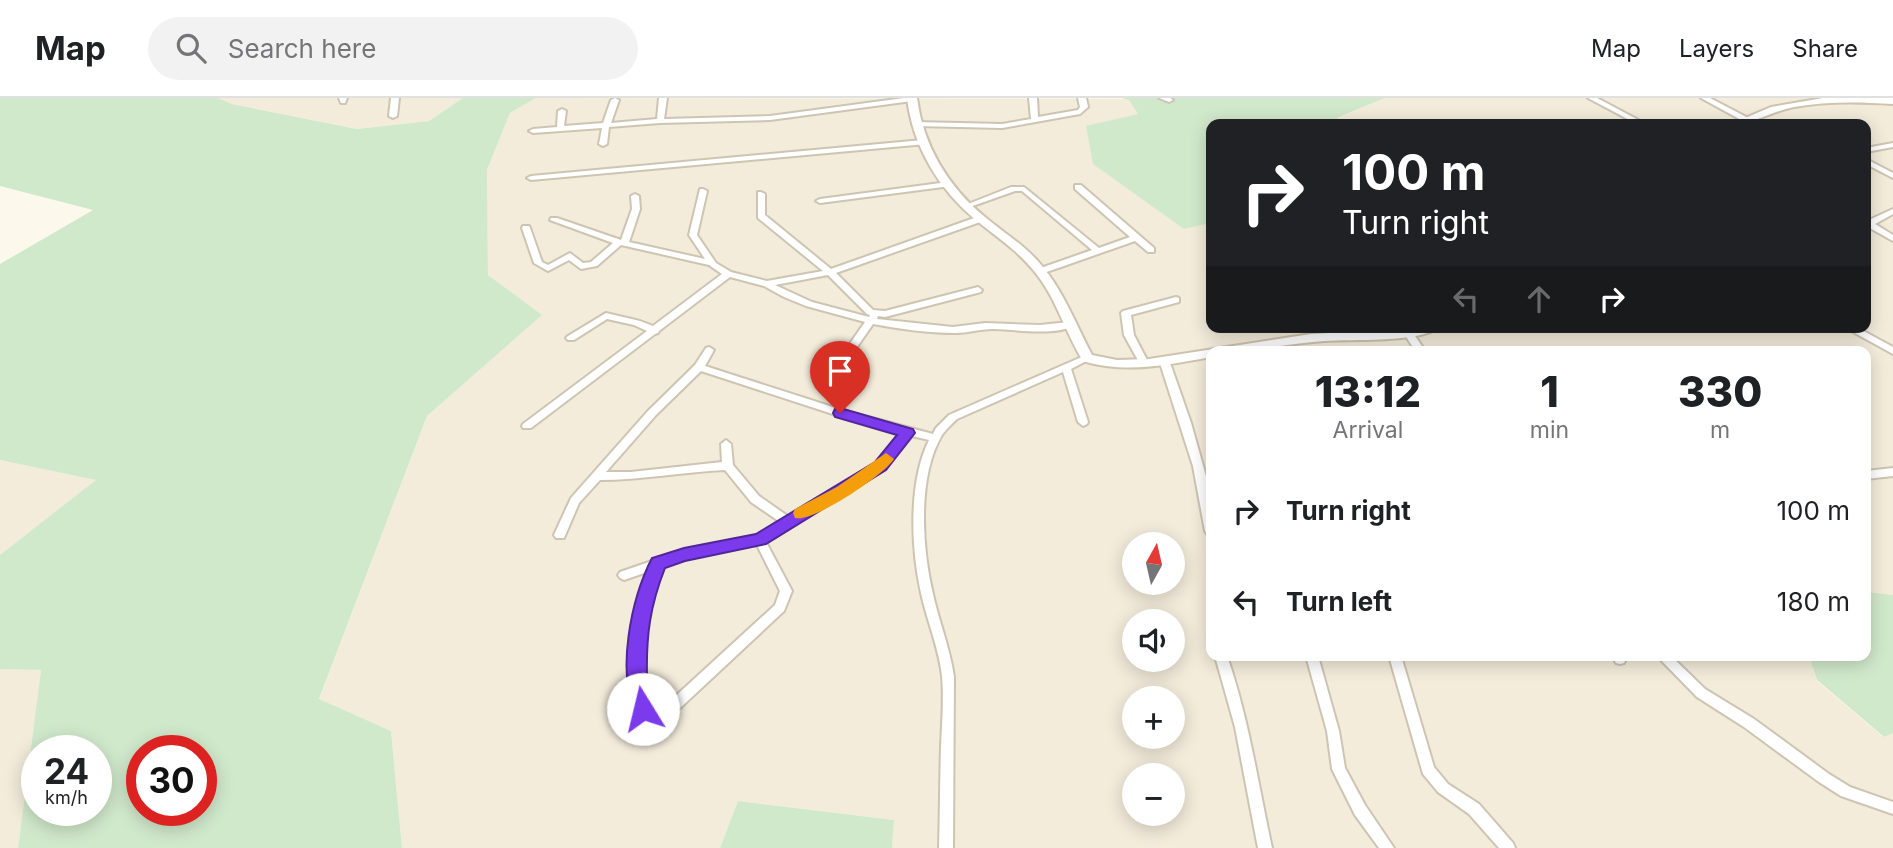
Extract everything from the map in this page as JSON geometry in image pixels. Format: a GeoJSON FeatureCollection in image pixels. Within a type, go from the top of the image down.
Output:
{"type":"FeatureCollection","features":[{"type":"Feature","properties":{"kind":"street"},"geometry":{"type":"LineString","coordinates":[[393,116],[395,98]]}},
{"type":"Feature","properties":{"kind":"street"},"geometry":{"type":"LineString","coordinates":[[660,121],[663,98]]}},
{"type":"Feature","properties":{"kind":"street"},"geometry":{"type":"LineString","coordinates":[[533,131],[660,121],[770,118],[912,98],[916,124],[923,142],[948,184],[980,219],[1021,251],[1041,271],[1087,358],[1099,363],[1117,364],[1206,354]]}},
{"type":"Feature","properties":{"kind":"street"},"geometry":{"type":"LineString","coordinates":[[1033,98],[1035,120]]}},
{"type":"Feature","properties":{"kind":"street"},"geometry":{"type":"LineString","coordinates":[[916,124],[1002,126],[1080,113],[1084,107],[1082,98]]}},
{"type":"Feature","properties":{"kind":"street"},"geometry":{"type":"LineString","coordinates":[[1592,98],[1632,119]]}},
{"type":"Feature","properties":{"kind":"street"},"geometry":{"type":"LineString","coordinates":[[1705,98],[1746,119],[1806,100],[1841,98],[1893,101]]}},
{"type":"Feature","properties":{"kind":"street"},"geometry":{"type":"LineString","coordinates":[[603,144],[606,124],[615,100]]}},
{"type":"Feature","properties":{"kind":"street"},"geometry":{"type":"LineString","coordinates":[[560,129],[562,111]]}},
{"type":"Feature","properties":{"kind":"street"},"geometry":{"type":"LineString","coordinates":[[531,178],[923,142]]}},
{"type":"Feature","properties":{"kind":"street"},"geometry":{"type":"LineString","coordinates":[[1871,149],[1893,145]]}},
{"type":"Feature","properties":{"kind":"street"},"geometry":{"type":"LineString","coordinates":[[1871,164],[1893,176]]}},
{"type":"Feature","properties":{"kind":"street"},"geometry":{"type":"LineString","coordinates":[[820,201],[948,184]]}},
{"type":"Feature","properties":{"kind":"street"},"geometry":{"type":"LineString","coordinates":[[1078,187],[1151,250]]}},
{"type":"Feature","properties":{"kind":"street"},"geometry":{"type":"LineString","coordinates":[[967,206],[1014,189],[1024,189],[1098,251]]}},
{"type":"Feature","properties":{"kind":"street"},"geometry":{"type":"LineString","coordinates":[[703,191],[693,235],[710,263]]}},
{"type":"Feature","properties":{"kind":"street"},"geometry":{"type":"LineString","coordinates":[[761,194],[761,216],[830,272],[874,317]]}},
{"type":"Feature","properties":{"kind":"street"},"geometry":{"type":"LineString","coordinates":[[526,228],[538,263],[548,268],[569,256],[581,266],[589,266],[622,242],[636,209],[635,196]]}},
{"type":"Feature","properties":{"kind":"street"},"geometry":{"type":"LineString","coordinates":[[1871,221],[1893,211]]}},
{"type":"Feature","properties":{"kind":"street"},"geometry":{"type":"LineString","coordinates":[[768,284],[830,272],[980,219]]}},
{"type":"Feature","properties":{"kind":"street"},"geometry":{"type":"LineString","coordinates":[[554,220],[622,242],[710,263],[728,274],[768,284],[778,291],[827,310],[954,330],[985,325],[1054,328],[1069,325]]}},
{"type":"Feature","properties":{"kind":"street"},"geometry":{"type":"LineString","coordinates":[[1871,225],[1893,239]]}},
{"type":"Feature","properties":{"kind":"street"},"geometry":{"type":"LineString","coordinates":[[1041,271],[1137,237]]}},
{"type":"Feature","properties":{"kind":"street"},"geometry":{"type":"LineString","coordinates":[[527,426],[728,274]]}},
{"type":"Feature","properties":{"kind":"street"},"geometry":{"type":"LineString","coordinates":[[854,345],[874,317],[978,290]]}},
{"type":"Feature","properties":{"kind":"street"},"geometry":{"type":"LineString","coordinates":[[1143,362],[1129,335],[1125,313],[1176,300]]}},
{"type":"Feature","properties":{"kind":"street"},"geometry":{"type":"LineString","coordinates":[[571,338],[606,317],[637,323],[654,331]]}},
{"type":"Feature","properties":{"kind":"street"},"geometry":{"type":"LineString","coordinates":[[1261,346],[1327,333]]}},
{"type":"Feature","properties":{"kind":"street"},"geometry":{"type":"LineString","coordinates":[[1375,333],[1416,333]]}},
{"type":"Feature","properties":{"kind":"street"},"geometry":{"type":"LineString","coordinates":[[1859,333],[1893,351]]}},
{"type":"Feature","properties":{"kind":"street"},"geometry":{"type":"LineString","coordinates":[[1410,335],[1417,346]]}},
{"type":"Feature","properties":{"kind":"street"},"geometry":{"type":"LineString","coordinates":[[560,535],[575,501],[652,413],[699,367],[709,350]]}},
{"type":"Feature","properties":{"kind":"street"},"geometry":{"type":"LineString","coordinates":[[946,848],[948,677],[938,622],[927,594],[921,547],[920,497],[934,438],[941,425],[953,417],[1087,358]]}},
{"type":"Feature","properties":{"kind":"street"},"geometry":{"type":"LineString","coordinates":[[1164,360],[1206,491]]}},
{"type":"Feature","properties":{"kind":"street"},"geometry":{"type":"LineString","coordinates":[[699,367],[908,433],[934,438]]}},
{"type":"Feature","properties":{"kind":"street"},"geometry":{"type":"LineString","coordinates":[[1066,367],[1083,422]]}},
{"type":"Feature","properties":{"kind":"street"},"geometry":{"type":"LineString","coordinates":[[624,575],[684,554],[760,540],[787,521],[881,466],[908,433]]}},
{"type":"Feature","properties":{"kind":"street"},"geometry":{"type":"LineString","coordinates":[[726,444],[728,466],[755,499],[787,521]]}},
{"type":"Feature","properties":{"kind":"street"},"geometry":{"type":"LineString","coordinates":[[598,476],[631,478],[698,467],[728,466]]}},
{"type":"Feature","properties":{"kind":"street"},"geometry":{"type":"LineString","coordinates":[[1871,474],[1893,472]]}},
{"type":"Feature","properties":{"kind":"street"},"geometry":{"type":"LineString","coordinates":[[658,563],[644,598],[639,626],[637,681],[643,709],[649,719],[658,720],[780,608],[786,592],[760,540]]}},
{"type":"Feature","properties":{"kind":"street"},"geometry":{"type":"LineString","coordinates":[[1222,661],[1241,724],[1265,848]]}},
{"type":"Feature","properties":{"kind":"street"},"geometry":{"type":"LineString","coordinates":[[1313,661],[1333,731],[1339,769],[1360,810],[1387,848]]}},
{"type":"Feature","properties":{"kind":"street"},"geometry":{"type":"LineString","coordinates":[[1396,661],[1428,770],[1443,788],[1474,808],[1508,848]]}},
{"type":"Feature","properties":{"kind":"street"},"geometry":{"type":"LineString","coordinates":[[1669,661],[1720,707],[1749,723],[1824,778],[1846,792],[1893,808]]}},
{"type":"Feature","properties":{"kind":"shaded area"},"geometry":{"type":"Polygon","coordinates":[[[218,98],[463,98],[429,121],[357,129],[232,104],[218,98]]]}},
{"type":"Feature","properties":{"kind":"shaded area"},"geometry":{"type":"Polygon","coordinates":[[[536,98],[1129,99],[1139,114],[1184,229],[1206,224],[1206,333],[1871,333],[1871,119],[1336,119],[1385,98],[1893,98],[1893,595],[1871,593],[1871,346],[1206,346],[1206,661],[1811,661],[1817,681],[1883,737],[1893,733],[1893,848],[892,848],[894,820],[738,801],[720,848],[402,848],[391,731],[319,700],[427,416],[541,315],[488,275],[487,170],[510,113],[536,98]]]}},
{"type":"Feature","properties":{"kind":"shaded area"},"geometry":{"type":"Polygon","coordinates":[[[0,460],[97,480],[0,555],[0,460]]]}},
{"type":"Feature","properties":{"kind":"shaded area"},"geometry":{"type":"Polygon","coordinates":[[[0,669],[41,670],[33,735],[21,735],[21,825],[18,848],[0,848],[0,669]]]}},
{"type":"Feature","properties":{"kind":"green space"},"geometry":{"type":"Polygon","coordinates":[[[0,98],[218,98],[232,104],[357,129],[429,121],[463,98],[536,98],[510,113],[487,170],[488,275],[542,315],[427,416],[319,699],[391,731],[402,848],[18,848],[21,825],[112,826],[112,735],[33,735],[41,670],[0,669],[0,555],[96,480],[0,460],[0,264],[93,210],[0,186],[0,98]]]}},
{"type":"Feature","properties":{"kind":"green space"},"geometry":{"type":"Polygon","coordinates":[[[1122,98],[1385,98],[1339,119],[1206,119],[1206,224],[1184,229],[1093,164],[1086,126],[1138,114],[1129,100],[1122,98]]]}},
{"type":"Feature","properties":{"kind":"green space"},"geometry":{"type":"Polygon","coordinates":[[[1871,593],[1893,595],[1893,733],[1884,737],[1817,680],[1811,661],[1871,661],[1871,593]]]}},
{"type":"Feature","properties":{"kind":"green space"},"geometry":{"type":"Polygon","coordinates":[[[738,801],[894,820],[892,848],[720,848],[738,801]]]}},
{"type":"Feature","properties":{"kind":"slow traffic"},"geometry":{"type":"LineString","coordinates":[[801,513],[842,491],[881,466],[886,459]]}},
{"type":"Feature","properties":{"kind":"route"},"geometry":{"type":"LineString","coordinates":[[643,709],[637,681],[639,626],[644,598],[658,563],[684,554],[760,540],[787,521],[881,466],[908,433],[840,413]]}}]}
